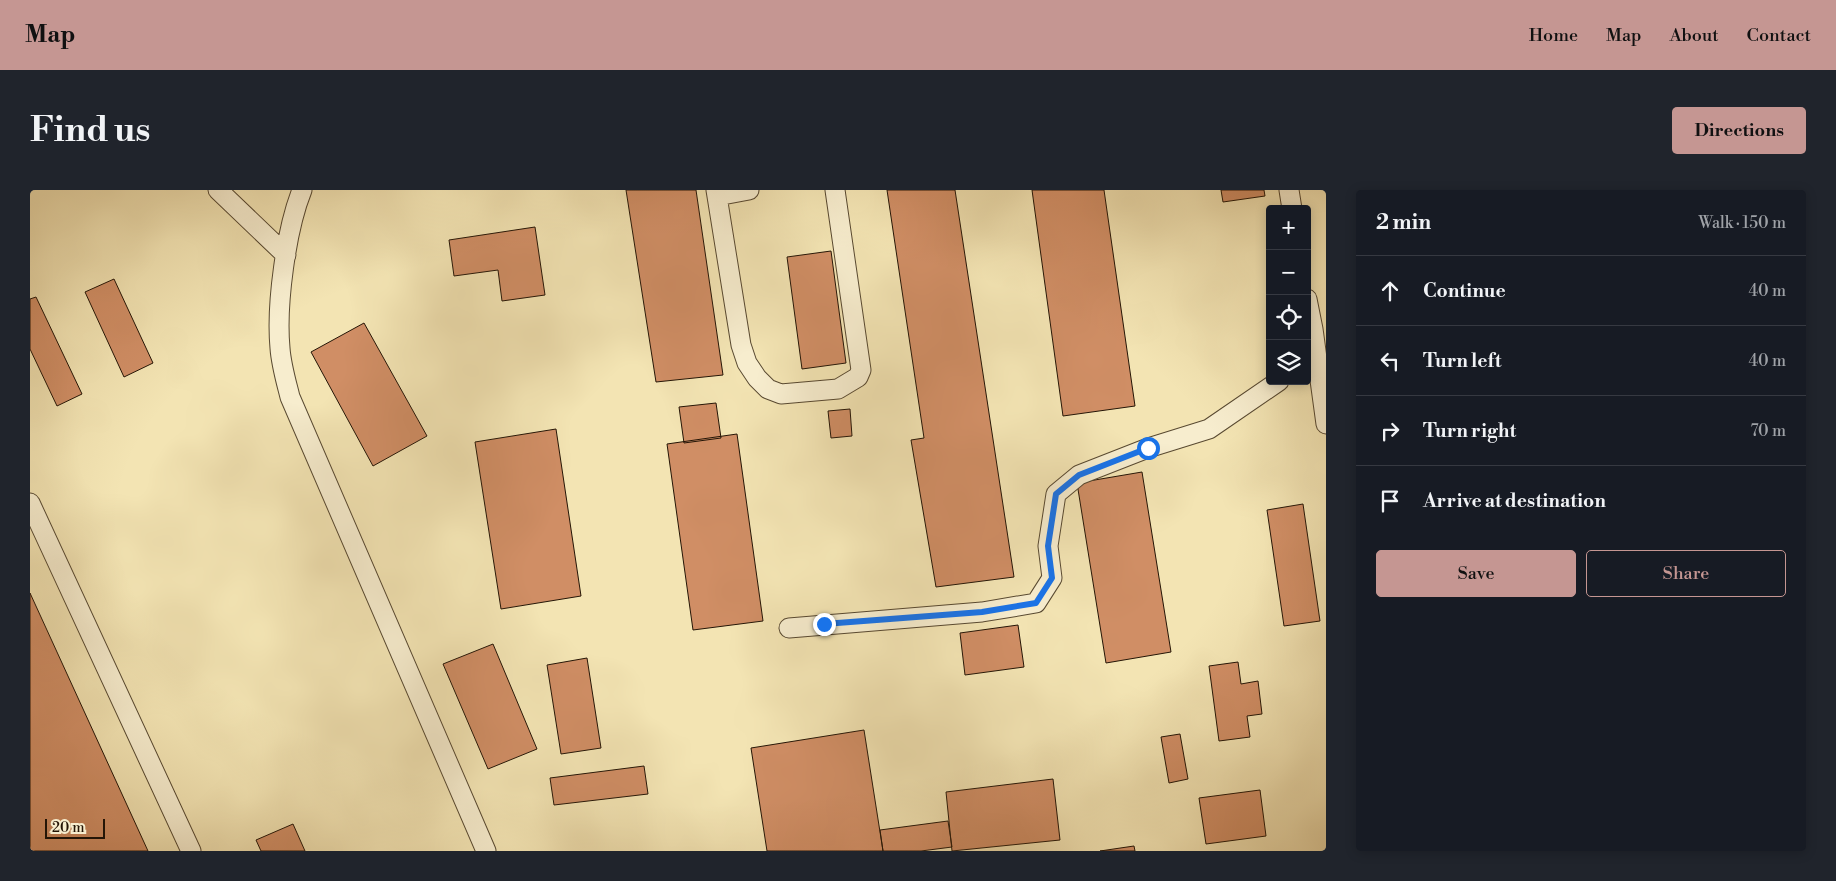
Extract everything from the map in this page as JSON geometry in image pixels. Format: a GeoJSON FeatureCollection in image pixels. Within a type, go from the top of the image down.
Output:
{"type":"FeatureCollection","features":[{"type":"Feature","properties":{"kind":"street"},"geometry":{"type":"LineString","coordinates":[[218,190],[286,255]]}},
{"type":"Feature","properties":{"kind":"street"},"geometry":{"type":"LineString","coordinates":[[302,190],[295,209],[279,306],[280,349],[290,397],[486,851]]}},
{"type":"Feature","properties":{"kind":"street"},"geometry":{"type":"LineString","coordinates":[[749,190],[716,193],[741,344],[747,363],[757,378],[768,389],[782,394],[838,389],[858,376],[861,370],[835,190]]}},
{"type":"Feature","properties":{"kind":"street"},"geometry":{"type":"LineString","coordinates":[[1289,190],[1291,205]]}},
{"type":"Feature","properties":{"kind":"street"},"geometry":{"type":"LineString","coordinates":[[1311,340],[1326,424]]}},
{"type":"Feature","properties":{"kind":"street"},"geometry":{"type":"LineString","coordinates":[[789,628],[982,612],[1036,603],[1052,578],[1048,546],[1056,494],[1079,475],[1148,448],[1209,429],[1273,385]]}},
{"type":"Feature","properties":{"kind":"street"},"geometry":{"type":"LineString","coordinates":[[30,503],[191,851]]}},
{"type":"Feature","properties":{"kind":"building"},"geometry":{"type":"Polygon","coordinates":[[[626,190],[696,190],[723,375],[656,382],[626,190]]]}},
{"type":"Feature","properties":{"kind":"building"},"geometry":{"type":"Polygon","coordinates":[[[887,190],[955,190],[1014,577],[936,587],[911,440],[924,438],[887,190]]]}},
{"type":"Feature","properties":{"kind":"building"},"geometry":{"type":"Polygon","coordinates":[[[1032,190],[1104,190],[1135,406],[1063,416],[1032,190]]]}},
{"type":"Feature","properties":{"kind":"building"},"geometry":{"type":"Polygon","coordinates":[[[1221,190],[1264,190],[1265,196],[1223,202],[1221,190]]]}},
{"type":"Feature","properties":{"kind":"building"},"geometry":{"type":"Polygon","coordinates":[[[535,227],[545,295],[502,301],[498,270],[454,276],[449,240],[535,227]]]}},
{"type":"Feature","properties":{"kind":"building"},"geometry":{"type":"Polygon","coordinates":[[[831,251],[846,363],[802,369],[787,257],[831,251]]]}},
{"type":"Feature","properties":{"kind":"building"},"geometry":{"type":"Polygon","coordinates":[[[114,279],[153,363],[124,377],[85,292],[114,279]]]}},
{"type":"Feature","properties":{"kind":"building"},"geometry":{"type":"Polygon","coordinates":[[[36,297],[82,394],[57,406],[30,349],[30,299],[36,297]]]}},
{"type":"Feature","properties":{"kind":"building"},"geometry":{"type":"Polygon","coordinates":[[[364,323],[427,436],[373,466],[311,352],[364,323]]]}},
{"type":"Feature","properties":{"kind":"building"},"geometry":{"type":"Polygon","coordinates":[[[716,403],[721,438],[684,443],[679,407],[716,403]]]}},
{"type":"Feature","properties":{"kind":"building"},"geometry":{"type":"Polygon","coordinates":[[[850,409],[852,436],[831,438],[828,411],[850,409]]]}},
{"type":"Feature","properties":{"kind":"building"},"geometry":{"type":"Polygon","coordinates":[[[556,429],[581,596],[501,609],[475,442],[556,429]]]}},
{"type":"Feature","properties":{"kind":"building"},"geometry":{"type":"Polygon","coordinates":[[[737,434],[763,621],[693,630],[667,444],[737,434]]]}},
{"type":"Feature","properties":{"kind":"building"},"geometry":{"type":"Polygon","coordinates":[[[1142,472],[1171,652],[1106,663],[1077,483],[1142,472]]]}},
{"type":"Feature","properties":{"kind":"building"},"geometry":{"type":"Polygon","coordinates":[[[1303,504],[1320,621],[1284,626],[1267,510],[1303,504]]]}},
{"type":"Feature","properties":{"kind":"building"},"geometry":{"type":"Polygon","coordinates":[[[30,593],[148,851],[30,851],[30,593]]]}},
{"type":"Feature","properties":{"kind":"building"},"geometry":{"type":"Polygon","coordinates":[[[1018,625],[1024,667],[965,675],[960,633],[1018,625]]]}},
{"type":"Feature","properties":{"kind":"building"},"geometry":{"type":"Polygon","coordinates":[[[493,644],[537,749],[488,769],[443,664],[493,644]]]}},
{"type":"Feature","properties":{"kind":"building"},"geometry":{"type":"Polygon","coordinates":[[[587,658],[601,748],[561,754],[547,665],[587,658]]]}},
{"type":"Feature","properties":{"kind":"building"},"geometry":{"type":"Polygon","coordinates":[[[1238,662],[1241,684],[1258,681],[1262,714],[1247,716],[1250,737],[1219,741],[1209,666],[1238,662]]]}},
{"type":"Feature","properties":{"kind":"building"},"geometry":{"type":"Polygon","coordinates":[[[864,730],[883,851],[767,851],[751,748],[864,730]]]}},
{"type":"Feature","properties":{"kind":"building"},"geometry":{"type":"Polygon","coordinates":[[[1180,734],[1188,779],[1169,783],[1161,737],[1180,734]]]}},
{"type":"Feature","properties":{"kind":"building"},"geometry":{"type":"Polygon","coordinates":[[[644,766],[648,794],[554,805],[550,778],[644,766]]]}},
{"type":"Feature","properties":{"kind":"building"},"geometry":{"type":"Polygon","coordinates":[[[1053,779],[1060,840],[952,851],[946,792],[1053,779]]]}},
{"type":"Feature","properties":{"kind":"building"},"geometry":{"type":"Polygon","coordinates":[[[1260,790],[1266,836],[1206,844],[1199,798],[1260,790]]]}},
{"type":"Feature","properties":{"kind":"building"},"geometry":{"type":"Polygon","coordinates":[[[948,821],[952,847],[921,851],[883,851],[880,830],[948,821]]]}},
{"type":"Feature","properties":{"kind":"building"},"geometry":{"type":"Polygon","coordinates":[[[293,824],[305,851],[261,851],[256,840],[293,824]]]}},
{"type":"Feature","properties":{"kind":"building"},"geometry":{"type":"Polygon","coordinates":[[[1134,846],[1135,851],[1100,851],[1134,846]]]}},
{"type":"Feature","properties":{"kind":"route"},"geometry":{"type":"LineString","coordinates":[[824,624],[982,612],[1036,603],[1052,578],[1048,546],[1056,494],[1079,475],[1148,448]]}}]}
